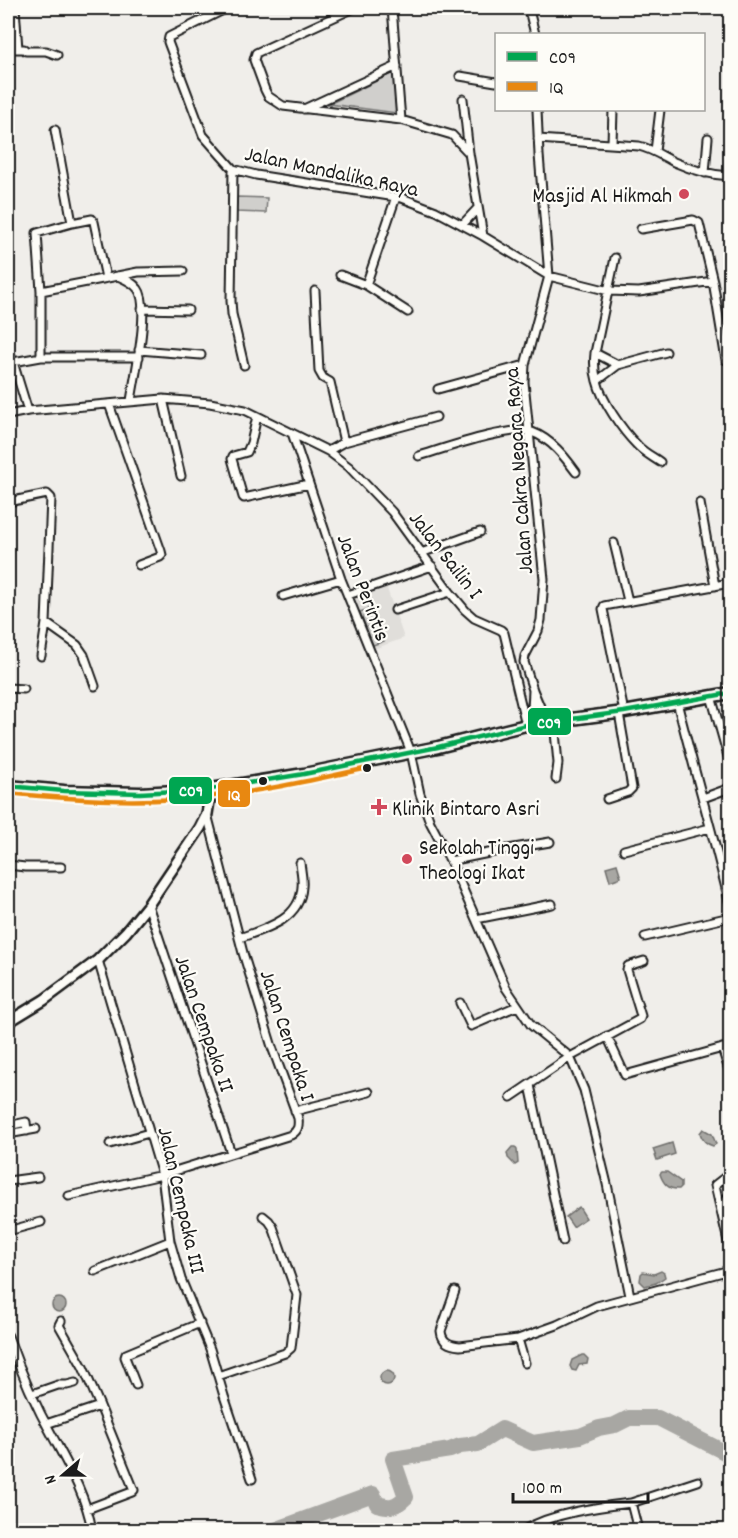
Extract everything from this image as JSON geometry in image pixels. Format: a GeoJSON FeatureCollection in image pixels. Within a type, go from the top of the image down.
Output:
{"type":"FeatureCollection","features":[{"type":"Feature","properties":{"kind":"main road"},"geometry":{"type":"LineString","coordinates":[[8,786],[129,793],[211,789],[304,774],[438,747],[540,723],[621,713],[730,693]]}},
{"type":"Feature","properties":{"kind":"street"},"geometry":{"type":"LineString","coordinates":[[15,8],[18,49]]}},
{"type":"Feature","properties":{"kind":"street","name":"Jalan Mandalika Raya"},"geometry":{"type":"LineString","coordinates":[[227,8],[169,37],[168,42],[203,135],[234,169],[256,175],[396,196],[436,211],[549,276],[609,291],[639,292],[713,281]]}},
{"type":"Feature","properties":{"kind":"street"},"geometry":{"type":"LineString","coordinates":[[354,8],[254,54],[254,60],[268,96],[281,105],[401,120],[452,135],[469,153]]}},
{"type":"Feature","properties":{"kind":"street"},"geometry":{"type":"LineString","coordinates":[[384,8],[392,10],[401,120]]}},
{"type":"Feature","properties":{"kind":"street"},"geometry":{"type":"LineString","coordinates":[[523,8],[529,11],[535,33]]}},
{"type":"Feature","properties":{"kind":"street"},"geometry":{"type":"LineString","coordinates":[[8,70],[8,49],[46,51],[57,56]]}},
{"type":"Feature","properties":{"kind":"street"},"geometry":{"type":"LineString","coordinates":[[304,109],[397,66]]}},
{"type":"Feature","properties":{"kind":"street"},"geometry":{"type":"LineString","coordinates":[[460,76],[495,82]]}},
{"type":"Feature","properties":{"kind":"street"},"geometry":{"type":"LineString","coordinates":[[463,99],[469,153],[483,236]]}},
{"type":"Feature","properties":{"kind":"street","name":"Jalan Cakra Negara Raya"},"geometry":{"type":"LineString","coordinates":[[537,111],[549,276],[525,365],[524,382],[544,579],[541,620],[524,659],[541,709],[540,723]]}},
{"type":"Feature","properties":{"kind":"street"},"geometry":{"type":"LineString","coordinates":[[612,143],[613,111]]}},
{"type":"Feature","properties":{"kind":"street"},"geometry":{"type":"LineString","coordinates":[[655,151],[660,111]]}},
{"type":"Feature","properties":{"kind":"street"},"geometry":{"type":"LineString","coordinates":[[452,135],[466,126]]}},
{"type":"Feature","properties":{"kind":"street"},"geometry":{"type":"LineString","coordinates":[[55,130],[72,223]]}},
{"type":"Feature","properties":{"kind":"street"},"geometry":{"type":"LineString","coordinates":[[705,173],[708,138]]}},
{"type":"Feature","properties":{"kind":"street"},"geometry":{"type":"LineString","coordinates":[[538,139],[639,146],[705,173],[730,176]]}},
{"type":"Feature","properties":{"kind":"street"},"geometry":{"type":"LineString","coordinates":[[234,169],[231,301],[244,365]]}},
{"type":"Feature","properties":{"kind":"street"},"geometry":{"type":"LineString","coordinates":[[366,285],[396,196]]}},
{"type":"Feature","properties":{"kind":"street"},"geometry":{"type":"LineString","coordinates":[[462,225],[478,208]]}},
{"type":"Feature","properties":{"kind":"street"},"geometry":{"type":"LineString","coordinates":[[41,357],[42,291],[37,235],[40,231],[93,220],[106,278]]}},
{"type":"Feature","properties":{"kind":"street"},"geometry":{"type":"LineString","coordinates":[[640,229],[693,220],[698,222],[713,281],[726,360]]}},
{"type":"Feature","properties":{"kind":"street"},"geometry":{"type":"LineString","coordinates":[[615,258],[595,352],[594,366],[597,381],[606,401],[627,433],[638,447],[660,462]]}},
{"type":"Feature","properties":{"kind":"street"},"geometry":{"type":"LineString","coordinates":[[42,291],[141,272],[183,271]]}},
{"type":"Feature","properties":{"kind":"street"},"geometry":{"type":"LineString","coordinates":[[340,275],[366,285],[408,312]]}},
{"type":"Feature","properties":{"kind":"street"},"geometry":{"type":"LineString","coordinates":[[118,276],[138,288],[142,300],[139,353],[131,401]]}},
{"type":"Feature","properties":{"kind":"street"},"geometry":{"type":"LineString","coordinates":[[315,291],[320,371],[323,378],[330,382],[344,442]]}},
{"type":"Feature","properties":{"kind":"street"},"geometry":{"type":"LineString","coordinates":[[142,309],[188,310]]}},
{"type":"Feature","properties":{"kind":"street"},"geometry":{"type":"LineString","coordinates":[[8,351],[28,411]]}},
{"type":"Feature","properties":{"kind":"street"},"geometry":{"type":"LineString","coordinates":[[595,352],[618,365]]}},
{"type":"Feature","properties":{"kind":"street"},"geometry":{"type":"LineString","coordinates":[[597,381],[618,365],[666,352]]}},
{"type":"Feature","properties":{"kind":"street"},"geometry":{"type":"LineString","coordinates":[[13,362],[41,357],[139,353],[201,355]]}},
{"type":"Feature","properties":{"kind":"street"},"geometry":{"type":"LineString","coordinates":[[438,389],[525,365]]}},
{"type":"Feature","properties":{"kind":"street"},"geometry":{"type":"LineString","coordinates":[[164,399],[181,476]]}},
{"type":"Feature","properties":{"kind":"street","name":"Jalan Sailin I"},"geometry":{"type":"LineString","coordinates":[[8,415],[28,411],[164,399],[210,403],[245,410],[328,451],[349,467],[392,512],[465,610],[474,618],[504,633],[540,723]]}},
{"type":"Feature","properties":{"kind":"street"},"geometry":{"type":"LineString","coordinates":[[109,404],[162,555],[139,565]]}},
{"type":"Feature","properties":{"kind":"street"},"geometry":{"type":"LineString","coordinates":[[257,416],[251,443],[246,452],[233,456],[232,459],[243,497],[309,484]]}},
{"type":"Feature","properties":{"kind":"street"},"geometry":{"type":"LineString","coordinates":[[328,451],[344,442],[436,417]]}},
{"type":"Feature","properties":{"kind":"street"},"geometry":{"type":"LineString","coordinates":[[419,456],[499,434],[530,432],[542,437],[559,451],[576,472]]}},
{"type":"Feature","properties":{"kind":"street","name":"Jalan Perintis"},"geometry":{"type":"LineString","coordinates":[[292,433],[341,579],[411,752],[420,794],[430,822],[450,861],[506,988],[531,1025],[570,1057]]}},
{"type":"Feature","properties":{"kind":"street"},"geometry":{"type":"LineString","coordinates":[[8,502],[47,494],[50,496],[46,623],[41,656]]}},
{"type":"Feature","properties":{"kind":"street"},"geometry":{"type":"LineString","coordinates":[[700,503],[715,586]]}},
{"type":"Feature","properties":{"kind":"street"},"geometry":{"type":"LineString","coordinates":[[421,553],[480,532]]}},
{"type":"Feature","properties":{"kind":"street"},"geometry":{"type":"LineString","coordinates":[[614,543],[628,601]]}},
{"type":"Feature","properties":{"kind":"street"},"geometry":{"type":"LineString","coordinates":[[348,595],[432,566]]}},
{"type":"Feature","properties":{"kind":"street"},"geometry":{"type":"LineString","coordinates":[[283,596],[341,579]]}},
{"type":"Feature","properties":{"kind":"street"},"geometry":{"type":"LineString","coordinates":[[608,799],[628,792],[632,788],[603,608],[607,604],[730,583]]}},
{"type":"Feature","properties":{"kind":"street"},"geometry":{"type":"LineString","coordinates":[[395,610],[450,591]]}},
{"type":"Feature","properties":{"kind":"street"},"geometry":{"type":"LineString","coordinates":[[46,623],[77,645],[84,655],[95,686]]}},
{"type":"Feature","properties":{"kind":"street"},"geometry":{"type":"LineString","coordinates":[[8,688],[24,689]]}},
{"type":"Feature","properties":{"kind":"street"},"geometry":{"type":"LineString","coordinates":[[711,696],[729,760]]}},
{"type":"Feature","properties":{"kind":"street"},"geometry":{"type":"LineString","coordinates":[[676,702],[710,828],[727,878],[730,905]]}},
{"type":"Feature","properties":{"kind":"street"},"geometry":{"type":"LineString","coordinates":[[540,723],[558,763],[556,779]]}},
{"type":"Feature","properties":{"kind":"street"},"geometry":{"type":"LineString","coordinates":[[703,798],[730,788]]}},
{"type":"Feature","properties":{"kind":"street"},"geometry":{"type":"LineString","coordinates":[[8,1023],[44,1000],[98,960],[126,932],[148,905],[200,828],[207,814],[211,789]]}},
{"type":"Feature","properties":{"kind":"street","name":"Jalan Cempaka I"},"geometry":{"type":"LineString","coordinates":[[69,1196],[162,1175],[296,1132],[298,1125],[295,1111],[272,1047],[239,938],[207,814]]}},
{"type":"Feature","properties":{"kind":"street"},"geometry":{"type":"LineString","coordinates":[[624,850],[710,828]]}},
{"type":"Feature","properties":{"kind":"street"},"geometry":{"type":"LineString","coordinates":[[450,861],[550,842]]}},
{"type":"Feature","properties":{"kind":"street"},"geometry":{"type":"LineString","coordinates":[[239,938],[277,924],[291,912],[302,890],[300,863]]}},
{"type":"Feature","properties":{"kind":"street"},"geometry":{"type":"LineString","coordinates":[[8,866],[61,867]]}},
{"type":"Feature","properties":{"kind":"street"},"geometry":{"type":"LineString","coordinates":[[476,919],[552,904]]}},
{"type":"Feature","properties":{"kind":"street","name":"Jalan Cempaka II"},"geometry":{"type":"LineString","coordinates":[[148,905],[231,1153]]}},
{"type":"Feature","properties":{"kind":"street"},"geometry":{"type":"LineString","coordinates":[[645,937],[730,917]]}},
{"type":"Feature","properties":{"kind":"street","name":"Jalan Cempaka III"},"geometry":{"type":"LineString","coordinates":[[98,960],[162,1175],[170,1241],[181,1279],[210,1350],[252,1479]]}},
{"type":"Feature","properties":{"kind":"street"},"geometry":{"type":"LineString","coordinates":[[511,1096],[570,1057],[640,1017],[627,970],[628,966],[644,961]]}},
{"type":"Feature","properties":{"kind":"street"},"geometry":{"type":"LineString","coordinates":[[460,1003],[471,1026],[517,1006]]}},
{"type":"Feature","properties":{"kind":"street"},"geometry":{"type":"LineString","coordinates":[[607,1036],[625,1075],[730,1046]]}},
{"type":"Feature","properties":{"kind":"street"},"geometry":{"type":"LineString","coordinates":[[722,1048],[730,1073]]}},
{"type":"Feature","properties":{"kind":"street"},"geometry":{"type":"LineString","coordinates":[[570,1057],[584,1090],[607,1184],[630,1296]]}},
{"type":"Feature","properties":{"kind":"street"},"geometry":{"type":"LineString","coordinates":[[530,1085],[563,1241]]}},
{"type":"Feature","properties":{"kind":"street"},"geometry":{"type":"LineString","coordinates":[[295,1111],[369,1092]]}},
{"type":"Feature","properties":{"kind":"street"},"geometry":{"type":"LineString","coordinates":[[8,1126],[26,1122],[27,1131]]}},
{"type":"Feature","properties":{"kind":"street"},"geometry":{"type":"LineString","coordinates":[[8,1134],[36,1129]]}},
{"type":"Feature","properties":{"kind":"street"},"geometry":{"type":"LineString","coordinates":[[110,1144],[149,1133]]}},
{"type":"Feature","properties":{"kind":"street"},"geometry":{"type":"LineString","coordinates":[[8,1181],[38,1177]]}},
{"type":"Feature","properties":{"kind":"street"},"geometry":{"type":"LineString","coordinates":[[730,1181],[724,1178],[715,1185],[730,1250]]}},
{"type":"Feature","properties":{"kind":"street"},"geometry":{"type":"LineString","coordinates":[[721,1208],[730,1194]]}},
{"type":"Feature","properties":{"kind":"street"},"geometry":{"type":"LineString","coordinates":[[218,1376],[285,1353],[291,1348],[297,1295],[273,1227],[262,1216]]}},
{"type":"Feature","properties":{"kind":"street"},"geometry":{"type":"LineString","coordinates":[[8,1231],[41,1222]]}},
{"type":"Feature","properties":{"kind":"street"},"geometry":{"type":"LineString","coordinates":[[95,1271],[170,1241]]}},
{"type":"Feature","properties":{"kind":"street"},"geometry":{"type":"LineString","coordinates":[[455,1291],[441,1331],[445,1342],[460,1346],[518,1339],[557,1325],[597,1306],[730,1270]]}},
{"type":"Feature","properties":{"kind":"street"},"geometry":{"type":"LineString","coordinates":[[61,1321],[59,1325],[83,1367],[134,1490],[87,1509]]}},
{"type":"Feature","properties":{"kind":"street"},"geometry":{"type":"LineString","coordinates":[[135,1385],[126,1354],[200,1323]]}},
{"type":"Feature","properties":{"kind":"street"},"geometry":{"type":"LineString","coordinates":[[8,1336],[46,1424],[74,1476],[87,1509],[92,1530]]}},
{"type":"Feature","properties":{"kind":"street"},"geometry":{"type":"LineString","coordinates":[[518,1339],[525,1363]]}},
{"type":"Feature","properties":{"kind":"street"},"geometry":{"type":"LineString","coordinates":[[32,1394],[58,1385],[75,1383]]}},
{"type":"Feature","properties":{"kind":"street"},"geometry":{"type":"LineString","coordinates":[[46,1424],[100,1406]]}},
{"type":"Feature","properties":{"kind":"street"},"geometry":{"type":"LineString","coordinates":[[524,1530],[558,1516],[631,1503],[698,1481]]}},
{"type":"Feature","properties":{"kind":"street"},"geometry":{"type":"LineString","coordinates":[[631,1503],[638,1530]]}},
{"type":"Feature","properties":{"kind":"shaded area"},"geometry":{"type":"Polygon","coordinates":[[[393,73],[397,113],[329,104],[393,73]]]}},
{"type":"Feature","properties":{"kind":"shaded area"},"geometry":{"type":"Polygon","coordinates":[[[236,197],[267,198],[266,213],[236,212],[236,197]]]}},
{"type":"Feature","properties":{"kind":"shaded area"},"geometry":{"type":"Polygon","coordinates":[[[385,583],[404,638],[371,650],[351,595],[385,583]]]}},
{"type":"Feature","properties":{"kind":"shaded area"},"geometry":{"type":"Polygon","coordinates":[[[371,608],[384,641],[373,645],[360,612],[371,608]]]}},
{"type":"Feature","properties":{"kind":"shaded area"},"geometry":{"type":"Polygon","coordinates":[[[617,864],[621,877],[610,881],[606,867],[617,864]]]}},
{"type":"Feature","properties":{"kind":"shaded area"},"geometry":{"type":"Polygon","coordinates":[[[703,1129],[712,1134],[716,1144],[713,1146],[708,1144],[702,1138],[700,1133],[703,1129]]]}},
{"type":"Feature","properties":{"kind":"shaded area"},"geometry":{"type":"Polygon","coordinates":[[[672,1143],[675,1154],[657,1160],[653,1149],[672,1143]]]}},
{"type":"Feature","properties":{"kind":"shaded area"},"geometry":{"type":"Polygon","coordinates":[[[512,1147],[517,1150],[518,1163],[515,1165],[508,1158],[507,1153],[512,1147]]]}},
{"type":"Feature","properties":{"kind":"shaded area"},"geometry":{"type":"Polygon","coordinates":[[[667,1172],[681,1182],[681,1187],[675,1189],[667,1185],[660,1174],[667,1172]]]}},
{"type":"Feature","properties":{"kind":"shaded area"},"geometry":{"type":"Polygon","coordinates":[[[579,1207],[586,1218],[573,1227],[566,1217],[579,1207]]]}},
{"type":"Feature","properties":{"kind":"shaded area"},"geometry":{"type":"Polygon","coordinates":[[[661,1271],[665,1277],[656,1283],[645,1286],[640,1281],[643,1272],[654,1274],[661,1271]]]}},
{"type":"Feature","properties":{"kind":"shaded area"},"geometry":{"type":"Polygon","coordinates":[[[59,1298],[64,1300],[66,1305],[64,1310],[59,1312],[54,1310],[52,1305],[54,1300],[59,1298]]]}},
{"type":"Feature","properties":{"kind":"shaded area"},"geometry":{"type":"Polygon","coordinates":[[[582,1355],[588,1359],[587,1364],[579,1365],[576,1371],[572,1370],[570,1366],[572,1360],[582,1355]]]}},
{"type":"Feature","properties":{"kind":"shaded area"},"geometry":{"type":"Polygon","coordinates":[[[387,1371],[392,1373],[394,1378],[392,1383],[387,1385],[382,1383],[380,1378],[382,1373],[387,1371]]]}},
{"type":"Feature","properties":{"kind":"waterway"},"geometry":{"type":"LineString","coordinates":[[275,1530],[373,1494],[377,1504],[396,1505],[406,1497],[393,1459],[478,1444],[502,1429],[533,1443],[580,1436],[629,1418],[658,1418],[730,1455]]}},
{"type":"Feature","properties":{"kind":"transit line","name":"C09"},"geometry":{"type":"LineString","coordinates":[[8,786],[64,791],[140,793],[211,789],[304,774],[438,747],[526,725],[624,712],[730,693]]}},
{"type":"Feature","properties":{"kind":"transit line","name":"1Q"},"geometry":{"type":"LineString","coordinates":[[8,793],[59,798],[162,800],[272,788],[368,768]]}},
{"type":"Feature","properties":{"kind":"place","name":"Masjid Al Hikmah"},"geometry":{"type":"Point","coordinates":[684,194]}},
{"type":"Feature","properties":{"kind":"place","name":"Klinik Bintaro Asri"},"geometry":{"type":"Point","coordinates":[379,807]}},
{"type":"Feature","properties":{"kind":"place","name":"Sekolah Tinggi Theologi Ikat"},"geometry":{"type":"Point","coordinates":[407,859]}}]}
